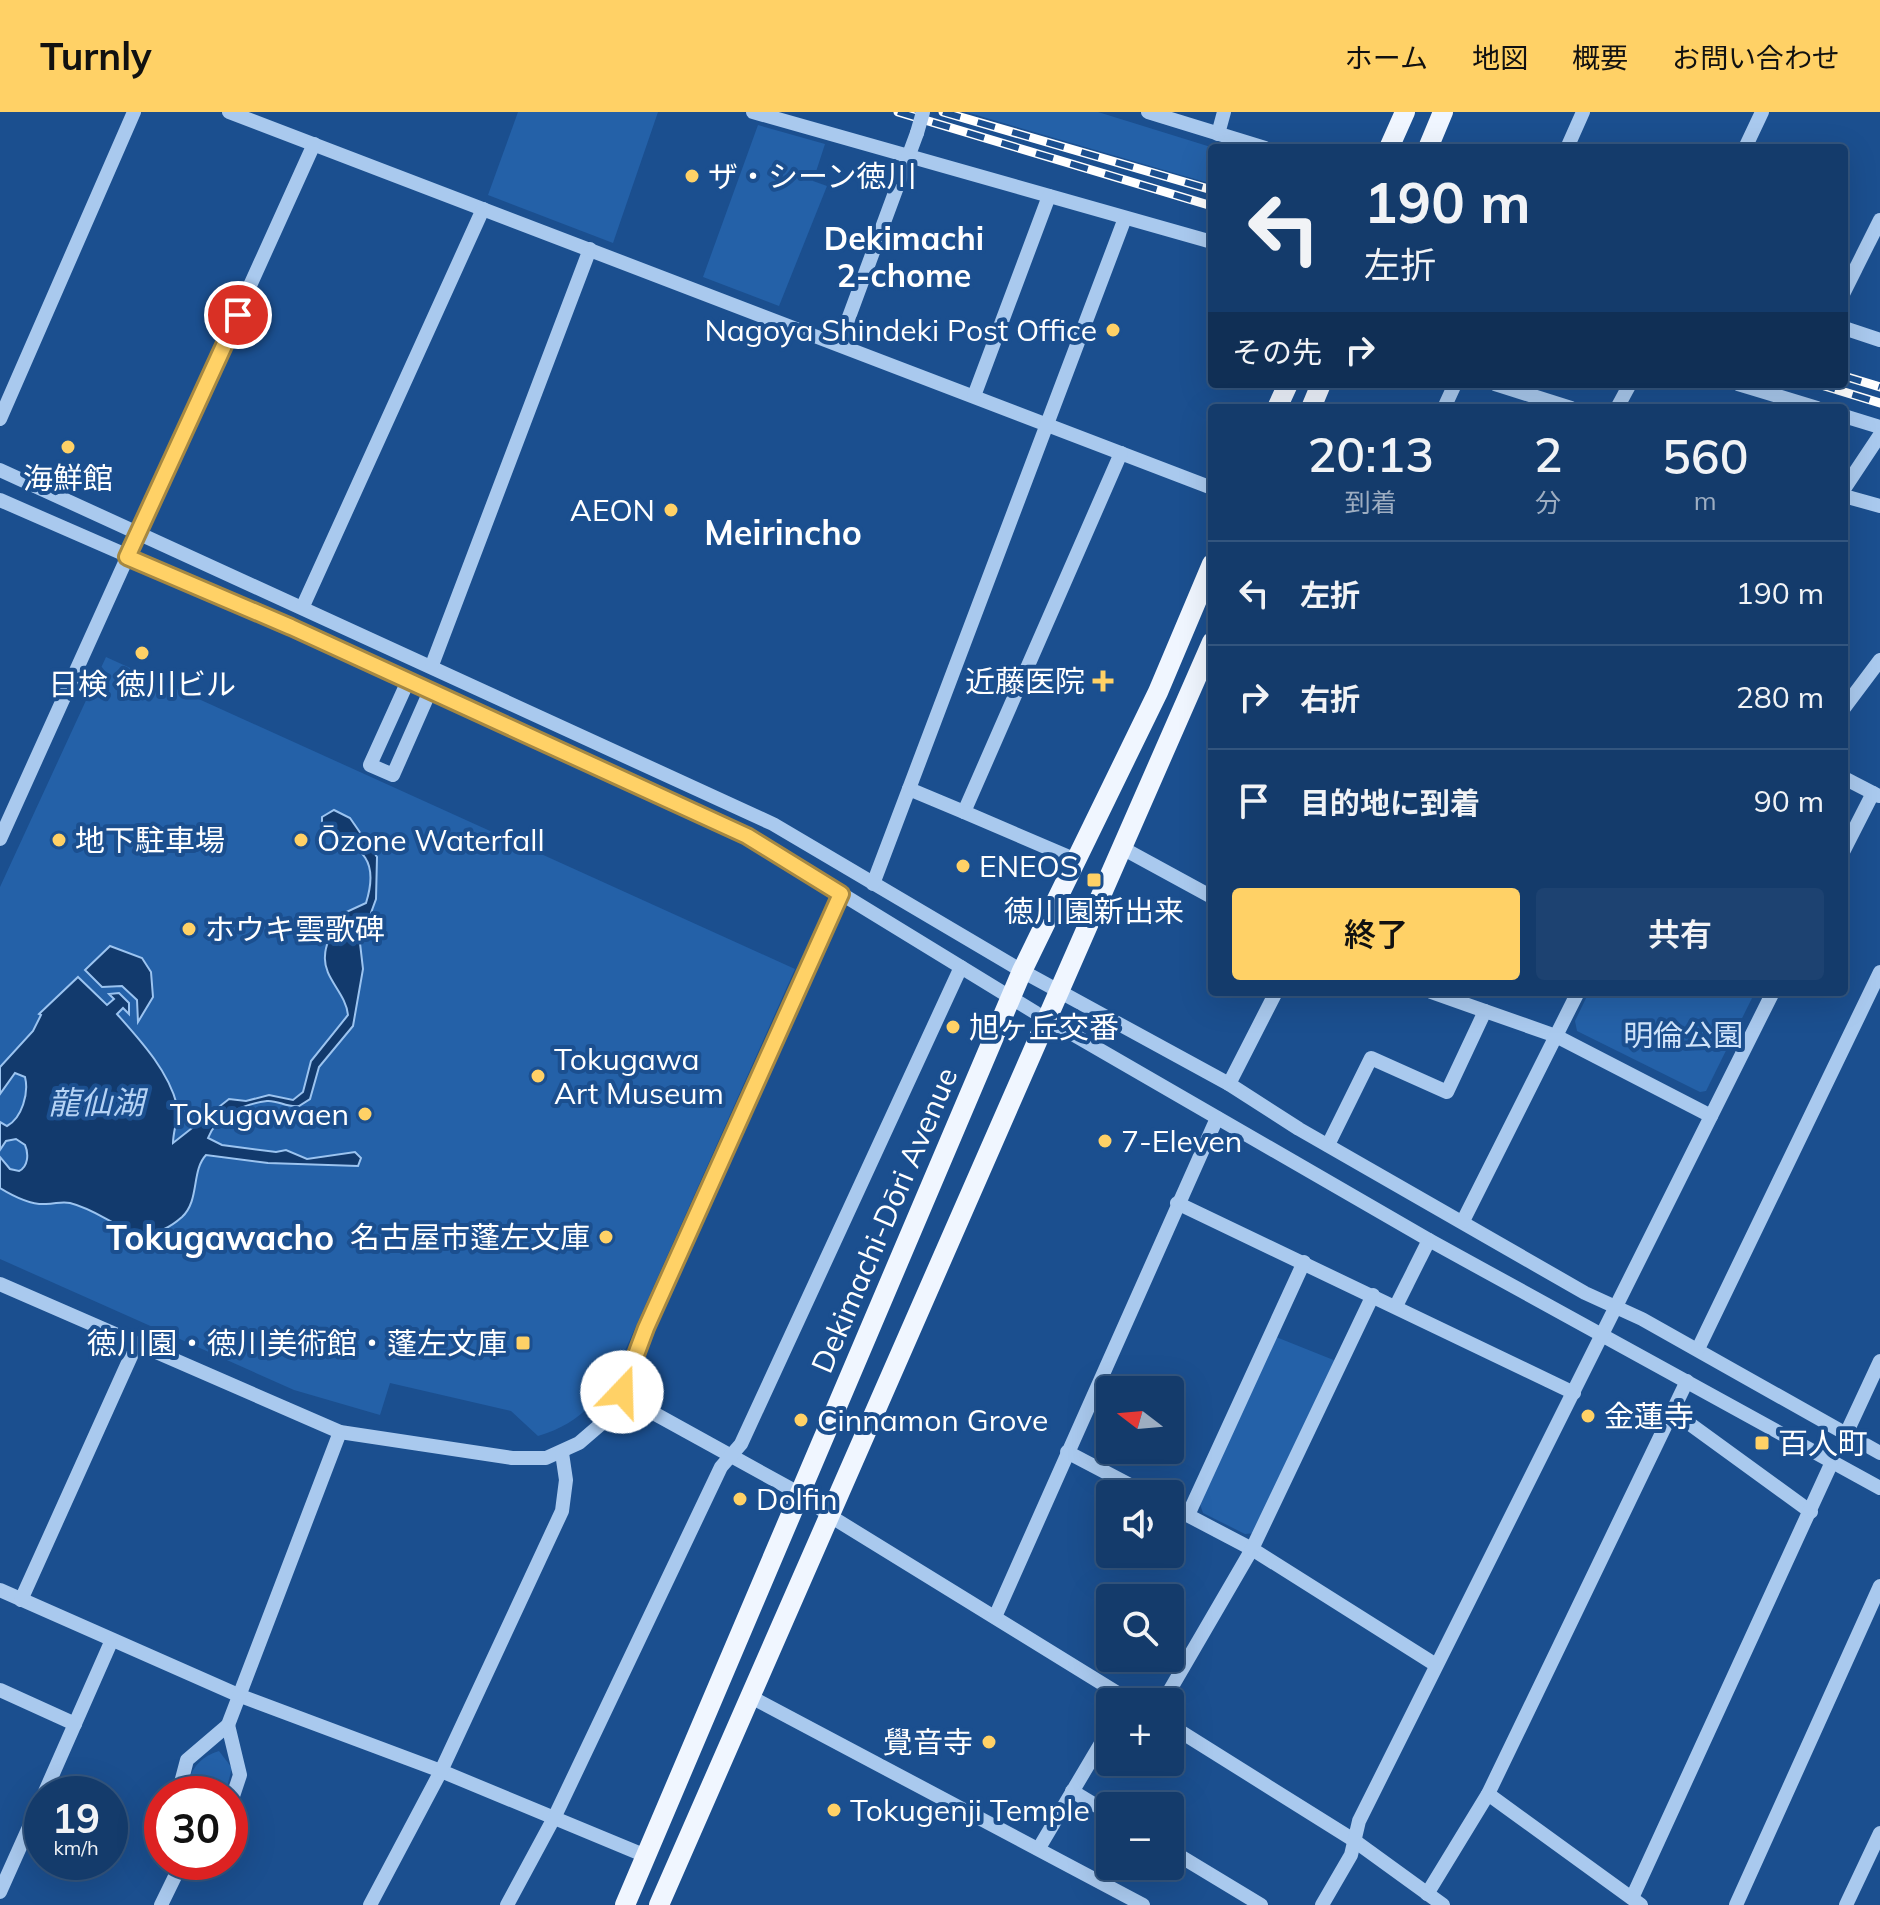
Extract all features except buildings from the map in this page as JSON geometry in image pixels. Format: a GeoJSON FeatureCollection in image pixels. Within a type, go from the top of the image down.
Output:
{"type":"FeatureCollection","features":[{"type":"Feature","properties":{"kind":"main road"},"geometry":{"type":"LineString","coordinates":[[1391,144],[1405,112]]}},
{"type":"Feature","properties":{"kind":"main road"},"geometry":{"type":"LineString","coordinates":[[1430,144],[1443,112]]}},
{"type":"Feature","properties":{"kind":"main road","name":"Dekimachi-Dōri Avenue"},"geometry":{"type":"LineString","coordinates":[[625,1905],[802,1495],[1010,998],[1158,692],[1208,573]]}},
{"type":"Feature","properties":{"kind":"main road"},"geometry":{"type":"LineString","coordinates":[[659,1905],[1208,651]]}},
{"type":"Feature","properties":{"kind":"street"},"geometry":{"type":"LineString","coordinates":[[0,419],[134,112]]}},
{"type":"Feature","properties":{"kind":"street"},"geometry":{"type":"LineString","coordinates":[[229,112],[1208,486]]}},
{"type":"Feature","properties":{"kind":"street"},"geometry":{"type":"LineString","coordinates":[[753,112],[1208,241]]}},
{"type":"Feature","properties":{"kind":"street"},"geometry":{"type":"LineString","coordinates":[[839,344],[923,112]]}},
{"type":"Feature","properties":{"kind":"street"},"geometry":{"type":"LineString","coordinates":[[1148,112],[1252,144]]}},
{"type":"Feature","properties":{"kind":"street"},"geometry":{"type":"LineString","coordinates":[[1218,134],[1224,112]]}},
{"type":"Feature","properties":{"kind":"street"},"geometry":{"type":"LineString","coordinates":[[1569,144],[1583,112]]}},
{"type":"Feature","properties":{"kind":"street"},"geometry":{"type":"LineString","coordinates":[[1747,144],[1762,112]]}},
{"type":"Feature","properties":{"kind":"street"},"geometry":{"type":"LineString","coordinates":[[0,839],[314,144]]}},
{"type":"Feature","properties":{"kind":"street"},"geometry":{"type":"LineString","coordinates":[[974,396],[1049,196]]}},
{"type":"Feature","properties":{"kind":"street"},"geometry":{"type":"LineString","coordinates":[[303,606],[483,209]]}},
{"type":"Feature","properties":{"kind":"street"},"geometry":{"type":"LineString","coordinates":[[873,884],[1125,218]]}},
{"type":"Feature","properties":{"kind":"street"},"geometry":{"type":"LineString","coordinates":[[1848,284],[1880,220]]}},
{"type":"Feature","properties":{"kind":"street"},"geometry":{"type":"LineString","coordinates":[[432,665],[590,249]]}},
{"type":"Feature","properties":{"kind":"street"},"geometry":{"type":"LineString","coordinates":[[1848,329],[1880,340]]}},
{"type":"Feature","properties":{"kind":"street"},"geometry":{"type":"LineString","coordinates":[[1508,388],[1558,404]]}},
{"type":"Feature","properties":{"kind":"street"},"geometry":{"type":"LineString","coordinates":[[1751,388],[1804,404]]}},
{"type":"Feature","properties":{"kind":"street"},"geometry":{"type":"LineString","coordinates":[[1848,417],[1880,427]]}},
{"type":"Feature","properties":{"kind":"street"},"geometry":{"type":"LineString","coordinates":[[1848,483],[1880,435]]}},
{"type":"Feature","properties":{"kind":"street"},"geometry":{"type":"LineString","coordinates":[[964,812],[1121,453]]}},
{"type":"Feature","properties":{"kind":"street"},"geometry":{"type":"LineString","coordinates":[[0,470],[138,536],[432,665],[773,824],[1022,971],[1229,1084],[1328,1145],[1585,1293],[1698,1349],[1880,1453]]}},
{"type":"Feature","properties":{"kind":"street"},"geometry":{"type":"LineString","coordinates":[[1848,497],[1880,506]]}},
{"type":"Feature","properties":{"kind":"street"},"geometry":{"type":"LineString","coordinates":[[0,500],[747,836],[1010,998],[1429,1240],[1880,1488]]}},
{"type":"Feature","properties":{"kind":"street"},"geometry":{"type":"LineString","coordinates":[[1848,703],[1880,660]]}},
{"type":"Feature","properties":{"kind":"street"},"geometry":{"type":"LineString","coordinates":[[408,681],[370,765],[393,775],[430,691]]}},
{"type":"Feature","properties":{"kind":"street"},"geometry":{"type":"LineString","coordinates":[[1848,780],[1876,794],[1848,841]]}},
{"type":"Feature","properties":{"kind":"street"},"geometry":{"type":"LineString","coordinates":[[909,789],[1076,860]]}},
{"type":"Feature","properties":{"kind":"street"},"geometry":{"type":"LineString","coordinates":[[1124,849],[1208,895]]}},
{"type":"Feature","properties":{"kind":"street"},"geometry":{"type":"LineString","coordinates":[[622,1406],[624,1382],[646,1328],[841,894]]}},
{"type":"Feature","properties":{"kind":"street"},"geometry":{"type":"LineString","coordinates":[[507,1905],[555,1816],[721,1467],[741,1444],[961,967]]}},
{"type":"Feature","properties":{"kind":"street"},"geometry":{"type":"LineString","coordinates":[[1698,1349],[1880,972]]}},
{"type":"Feature","properties":{"kind":"street"},"geometry":{"type":"LineString","coordinates":[[1229,1084],[1274,996]]}},
{"type":"Feature","properties":{"kind":"street"},"geometry":{"type":"LineString","coordinates":[[1442,996],[1556,1036],[1711,1116]]}},
{"type":"Feature","properties":{"kind":"street"},"geometry":{"type":"LineString","coordinates":[[1463,1221],[1576,996]]}},
{"type":"Feature","properties":{"kind":"street"},"geometry":{"type":"LineString","coordinates":[[1322,1905],[1351,1855],[1352,1839],[1436,1665],[1771,996]]}},
{"type":"Feature","properties":{"kind":"street"},"geometry":{"type":"LineString","coordinates":[[1328,1145],[1371,1058],[1447,1092],[1485,1011]]}},
{"type":"Feature","properties":{"kind":"street"},"geometry":{"type":"LineString","coordinates":[[995,1617],[1217,1118]]}},
{"type":"Feature","properties":{"kind":"street"},"geometry":{"type":"LineString","coordinates":[[1177,1203],[1574,1393]]}},
{"type":"Feature","properties":{"kind":"street"},"geometry":{"type":"LineString","coordinates":[[1396,1306],[1429,1240]]}},
{"type":"Feature","properties":{"kind":"street"},"geometry":{"type":"LineString","coordinates":[[1188,1515],[1304,1262]]}},
{"type":"Feature","properties":{"kind":"street"},"geometry":{"type":"LineString","coordinates":[[0,1284],[340,1432],[512,1458],[546,1458],[562,1453],[586,1438],[622,1406],[636,1406],[662,1415],[802,1495],[830,1516],[1107,1688]]}},
{"type":"Feature","properties":{"kind":"street"},"geometry":{"type":"LineString","coordinates":[[1171,1688],[1252,1549],[1373,1295]]}},
{"type":"Feature","properties":{"kind":"street"},"geometry":{"type":"LineString","coordinates":[[21,1600],[136,1345]]}},
{"type":"Feature","properties":{"kind":"street"},"geometry":{"type":"LineString","coordinates":[[1846,1434],[1880,1361]]}},
{"type":"Feature","properties":{"kind":"street"},"geometry":{"type":"LineString","coordinates":[[1427,1894],[1488,1794],[1687,1381]]}},
{"type":"Feature","properties":{"kind":"street"},"geometry":{"type":"LineString","coordinates":[[1672,1411],[1811,1512]]}},
{"type":"Feature","properties":{"kind":"street"},"geometry":{"type":"LineString","coordinates":[[183,1776],[187,1760],[228,1725],[340,1432]]}},
{"type":"Feature","properties":{"kind":"street"},"geometry":{"type":"LineString","coordinates":[[1067,1452],[1120,1480]]}},
{"type":"Feature","properties":{"kind":"street"},"geometry":{"type":"LineString","coordinates":[[370,1905],[441,1771],[562,1511],[566,1480],[562,1453]]}},
{"type":"Feature","properties":{"kind":"street"},"geometry":{"type":"LineString","coordinates":[[1488,1794],[1636,1902],[1832,1462]]}},
{"type":"Feature","properties":{"kind":"street"},"geometry":{"type":"LineString","coordinates":[[1184,1513],[1252,1549],[1436,1665]]}},
{"type":"Feature","properties":{"kind":"street"},"geometry":{"type":"LineString","coordinates":[[1736,1905],[1880,1586]]}},
{"type":"Feature","properties":{"kind":"street"},"geometry":{"type":"LineString","coordinates":[[0,1590],[111,1642],[238,1695],[441,1771],[646,1856]]}},
{"type":"Feature","properties":{"kind":"street"},"geometry":{"type":"LineString","coordinates":[[52,1776],[111,1642]]}},
{"type":"Feature","properties":{"kind":"street"},"geometry":{"type":"LineString","coordinates":[[0,1690],[75,1724]]}},
{"type":"Feature","properties":{"kind":"street"},"geometry":{"type":"LineString","coordinates":[[751,1697],[1143,1905]]}},
{"type":"Feature","properties":{"kind":"street"},"geometry":{"type":"LineString","coordinates":[[228,1725],[240,1776]]}},
{"type":"Feature","properties":{"kind":"street"},"geometry":{"type":"LineString","coordinates":[[1184,1734],[1352,1839],[1443,1905]]}},
{"type":"Feature","properties":{"kind":"street"},"geometry":{"type":"LineString","coordinates":[[1039,1848],[1096,1751]]}},
{"type":"Feature","properties":{"kind":"street"},"geometry":{"type":"LineString","coordinates":[[1072,1791],[1096,1806]]}},
{"type":"Feature","properties":{"kind":"street"},"geometry":{"type":"LineString","coordinates":[[1846,1905],[1880,1833]]}},
{"type":"Feature","properties":{"kind":"street"},"geometry":{"type":"LineString","coordinates":[[0,1892],[24,1838]]}},
{"type":"Feature","properties":{"kind":"street"},"geometry":{"type":"LineString","coordinates":[[1184,1858],[1261,1905]]}},
{"type":"Feature","properties":{"kind":"street"},"geometry":{"type":"LineString","coordinates":[[161,1905],[173,1880]]}},
{"type":"Feature","properties":{"kind":"green space"},"geometry":{"type":"Polygon","coordinates":[[[518,112],[658,112],[613,243],[488,195],[518,112]]]}},
{"type":"Feature","properties":{"kind":"green space"},"geometry":{"type":"Polygon","coordinates":[[[966,112],[1098,112],[1208,146],[1208,183],[966,112]]]}},
{"type":"Feature","properties":{"kind":"green space"},"geometry":{"type":"Polygon","coordinates":[[[758,125],[825,144],[813,181],[827,186],[779,306],[703,277],[758,125]]]}},
{"type":"Feature","properties":{"kind":"green space","name":"Tokugawaen"},"geometry":{"type":"Polygon","coordinates":[[[106,657],[795,969],[623,1355],[599,1395],[568,1423],[538,1436],[511,1411],[390,1383],[380,1415],[294,1390],[0,1259],[0,887],[106,657]]]}},
{"type":"Feature","properties":{"kind":"green space","name":"明倫公園"},"geometry":{"type":"Polygon","coordinates":[[[1587,996],[1753,996],[1706,1091],[1700,1092],[1577,1031],[1575,1021],[1587,996]]]}},
{"type":"Feature","properties":{"kind":"green space"},"geometry":{"type":"Polygon","coordinates":[[[1276,1337],[1336,1361],[1255,1533],[1245,1534],[1203,1513],[1200,1504],[1276,1337]]]}},
{"type":"Feature","properties":{"kind":"green space"},"geometry":{"type":"Polygon","coordinates":[[[219,1751],[232,1768],[230,1776],[190,1776],[195,1767],[219,1751]]]}},
{"type":"Feature","properties":{"kind":"water","name":"龍仙湖"},"geometry":{"type":"Polygon","coordinates":[[[334,810],[350,818],[377,857],[376,899],[360,943],[363,969],[353,1026],[319,1067],[310,1099],[299,1106],[267,1101],[240,1108],[217,1123],[208,1138],[222,1145],[276,1152],[286,1150],[307,1159],[355,1152],[361,1158],[358,1166],[268,1163],[206,1155],[198,1169],[188,1210],[166,1228],[152,1233],[126,1229],[70,1203],[34,1203],[0,1188],[0,1157],[10,1169],[19,1171],[24,1167],[27,1156],[25,1145],[16,1139],[6,1141],[0,1150],[0,1122],[7,1126],[17,1117],[25,1097],[26,1083],[25,1077],[15,1073],[0,1094],[0,1067],[33,1031],[39,1014],[78,977],[107,1005],[114,999],[109,994],[119,993],[129,1003],[129,1014],[123,1008],[117,1014],[144,1045],[173,1092],[177,1114],[173,1143],[229,1099],[246,1101],[269,1095],[293,1100],[303,1092],[311,1061],[348,1015],[327,971],[327,945],[342,914],[366,903],[370,887],[371,874],[363,855],[322,828],[322,817],[334,810]]]}},
{"type":"Feature","properties":{"kind":"water"},"geometry":{"type":"Polygon","coordinates":[[[110,946],[142,958],[151,972],[153,997],[138,1022],[137,1000],[122,986],[102,987],[85,970],[110,946]]]}},
{"type":"Feature","properties":{"kind":"railway"},"geometry":{"type":"LineString","coordinates":[[898,112],[1208,205]]}},
{"type":"Feature","properties":{"kind":"railway"},"geometry":{"type":"LineString","coordinates":[[943,112],[1208,189]]}},
{"type":"Feature","properties":{"kind":"railway"},"geometry":{"type":"LineString","coordinates":[[1848,377],[1880,387]]}},
{"type":"Feature","properties":{"kind":"railway"},"geometry":{"type":"LineString","coordinates":[[1831,388],[1880,403]]}},
{"type":"Feature","properties":{"kind":"place","name":"ザ・シーン徳川"},"geometry":{"type":"Point","coordinates":[692,176]}},
{"type":"Feature","properties":{"kind":"place","name":"Nagoya Shindeki Post Office"},"geometry":{"type":"Point","coordinates":[1113,330]}},
{"type":"Feature","properties":{"kind":"place","name":"海鮮館"},"geometry":{"type":"Point","coordinates":[68,447]}},
{"type":"Feature","properties":{"kind":"place","name":"AEON"},"geometry":{"type":"Point","coordinates":[671,510]}},
{"type":"Feature","properties":{"kind":"place","name":"日検 徳川ビル"},"geometry":{"type":"Point","coordinates":[142,653]}},
{"type":"Feature","properties":{"kind":"place","name":"近藤医院"},"geometry":{"type":"Point","coordinates":[1103,681]}},
{"type":"Feature","properties":{"kind":"place","name":"地下駐車場"},"geometry":{"type":"Point","coordinates":[59,840]}},
{"type":"Feature","properties":{"kind":"place","name":"Ōzone Waterfall"},"geometry":{"type":"Point","coordinates":[301,840]}},
{"type":"Feature","properties":{"kind":"place","name":"ENEOS"},"geometry":{"type":"Point","coordinates":[963,866]}},
{"type":"Feature","properties":{"kind":"place","name":"徳川園新出来"},"geometry":{"type":"Point","coordinates":[1094,880]}},
{"type":"Feature","properties":{"kind":"place","name":"ホウキ雲歌碑"},"geometry":{"type":"Point","coordinates":[189,929]}},
{"type":"Feature","properties":{"kind":"place","name":"旭ヶ丘交番"},"geometry":{"type":"Point","coordinates":[953,1027]}},
{"type":"Feature","properties":{"kind":"place","name":"Tokugawa Art Museum"},"geometry":{"type":"Point","coordinates":[538,1076]}},
{"type":"Feature","properties":{"kind":"place","name":"Tokugawaen"},"geometry":{"type":"Point","coordinates":[365,1114]}},
{"type":"Feature","properties":{"kind":"place","name":"7-Eleven"},"geometry":{"type":"Point","coordinates":[1105,1141]}},
{"type":"Feature","properties":{"kind":"place","name":"名古屋市蓬左文庫"},"geometry":{"type":"Point","coordinates":[606,1237]}},
{"type":"Feature","properties":{"kind":"place","name":"徳川園・徳川美術館・蓬左文庫"},"geometry":{"type":"Point","coordinates":[523,1343]}},
{"type":"Feature","properties":{"kind":"place","name":"金蓮寺"},"geometry":{"type":"Point","coordinates":[1588,1416]}},
{"type":"Feature","properties":{"kind":"place","name":"Cinnamon Grove"},"geometry":{"type":"Point","coordinates":[801,1420]}},
{"type":"Feature","properties":{"kind":"place","name":"百人町"},"geometry":{"type":"Point","coordinates":[1762,1443]}},
{"type":"Feature","properties":{"kind":"place","name":"Dolfin"},"geometry":{"type":"Point","coordinates":[740,1499]}},
{"type":"Feature","properties":{"kind":"place","name":"覺音寺"},"geometry":{"type":"Point","coordinates":[989,1742]}},
{"type":"Feature","properties":{"kind":"place","name":"Tokugenji Temple"},"geometry":{"type":"Point","coordinates":[834,1810]}},
{"type":"Feature","properties":{"kind":"district","name":"Dekimachi 2-chome"},"geometry":{"type":"Point","coordinates":[904,256]}},
{"type":"Feature","properties":{"kind":"district","name":"Meirincho"},"geometry":{"type":"Point","coordinates":[783,532]}},
{"type":"Feature","properties":{"kind":"district","name":"Tokugawacho"},"geometry":{"type":"Point","coordinates":[220,1237]}},
{"type":"Feature","properties":{"kind":"route"},"geometry":{"type":"LineString","coordinates":[[238,315],[149,515],[127,557],[291,627],[747,836],[841,894],[646,1328],[622,1392]]}}]}
